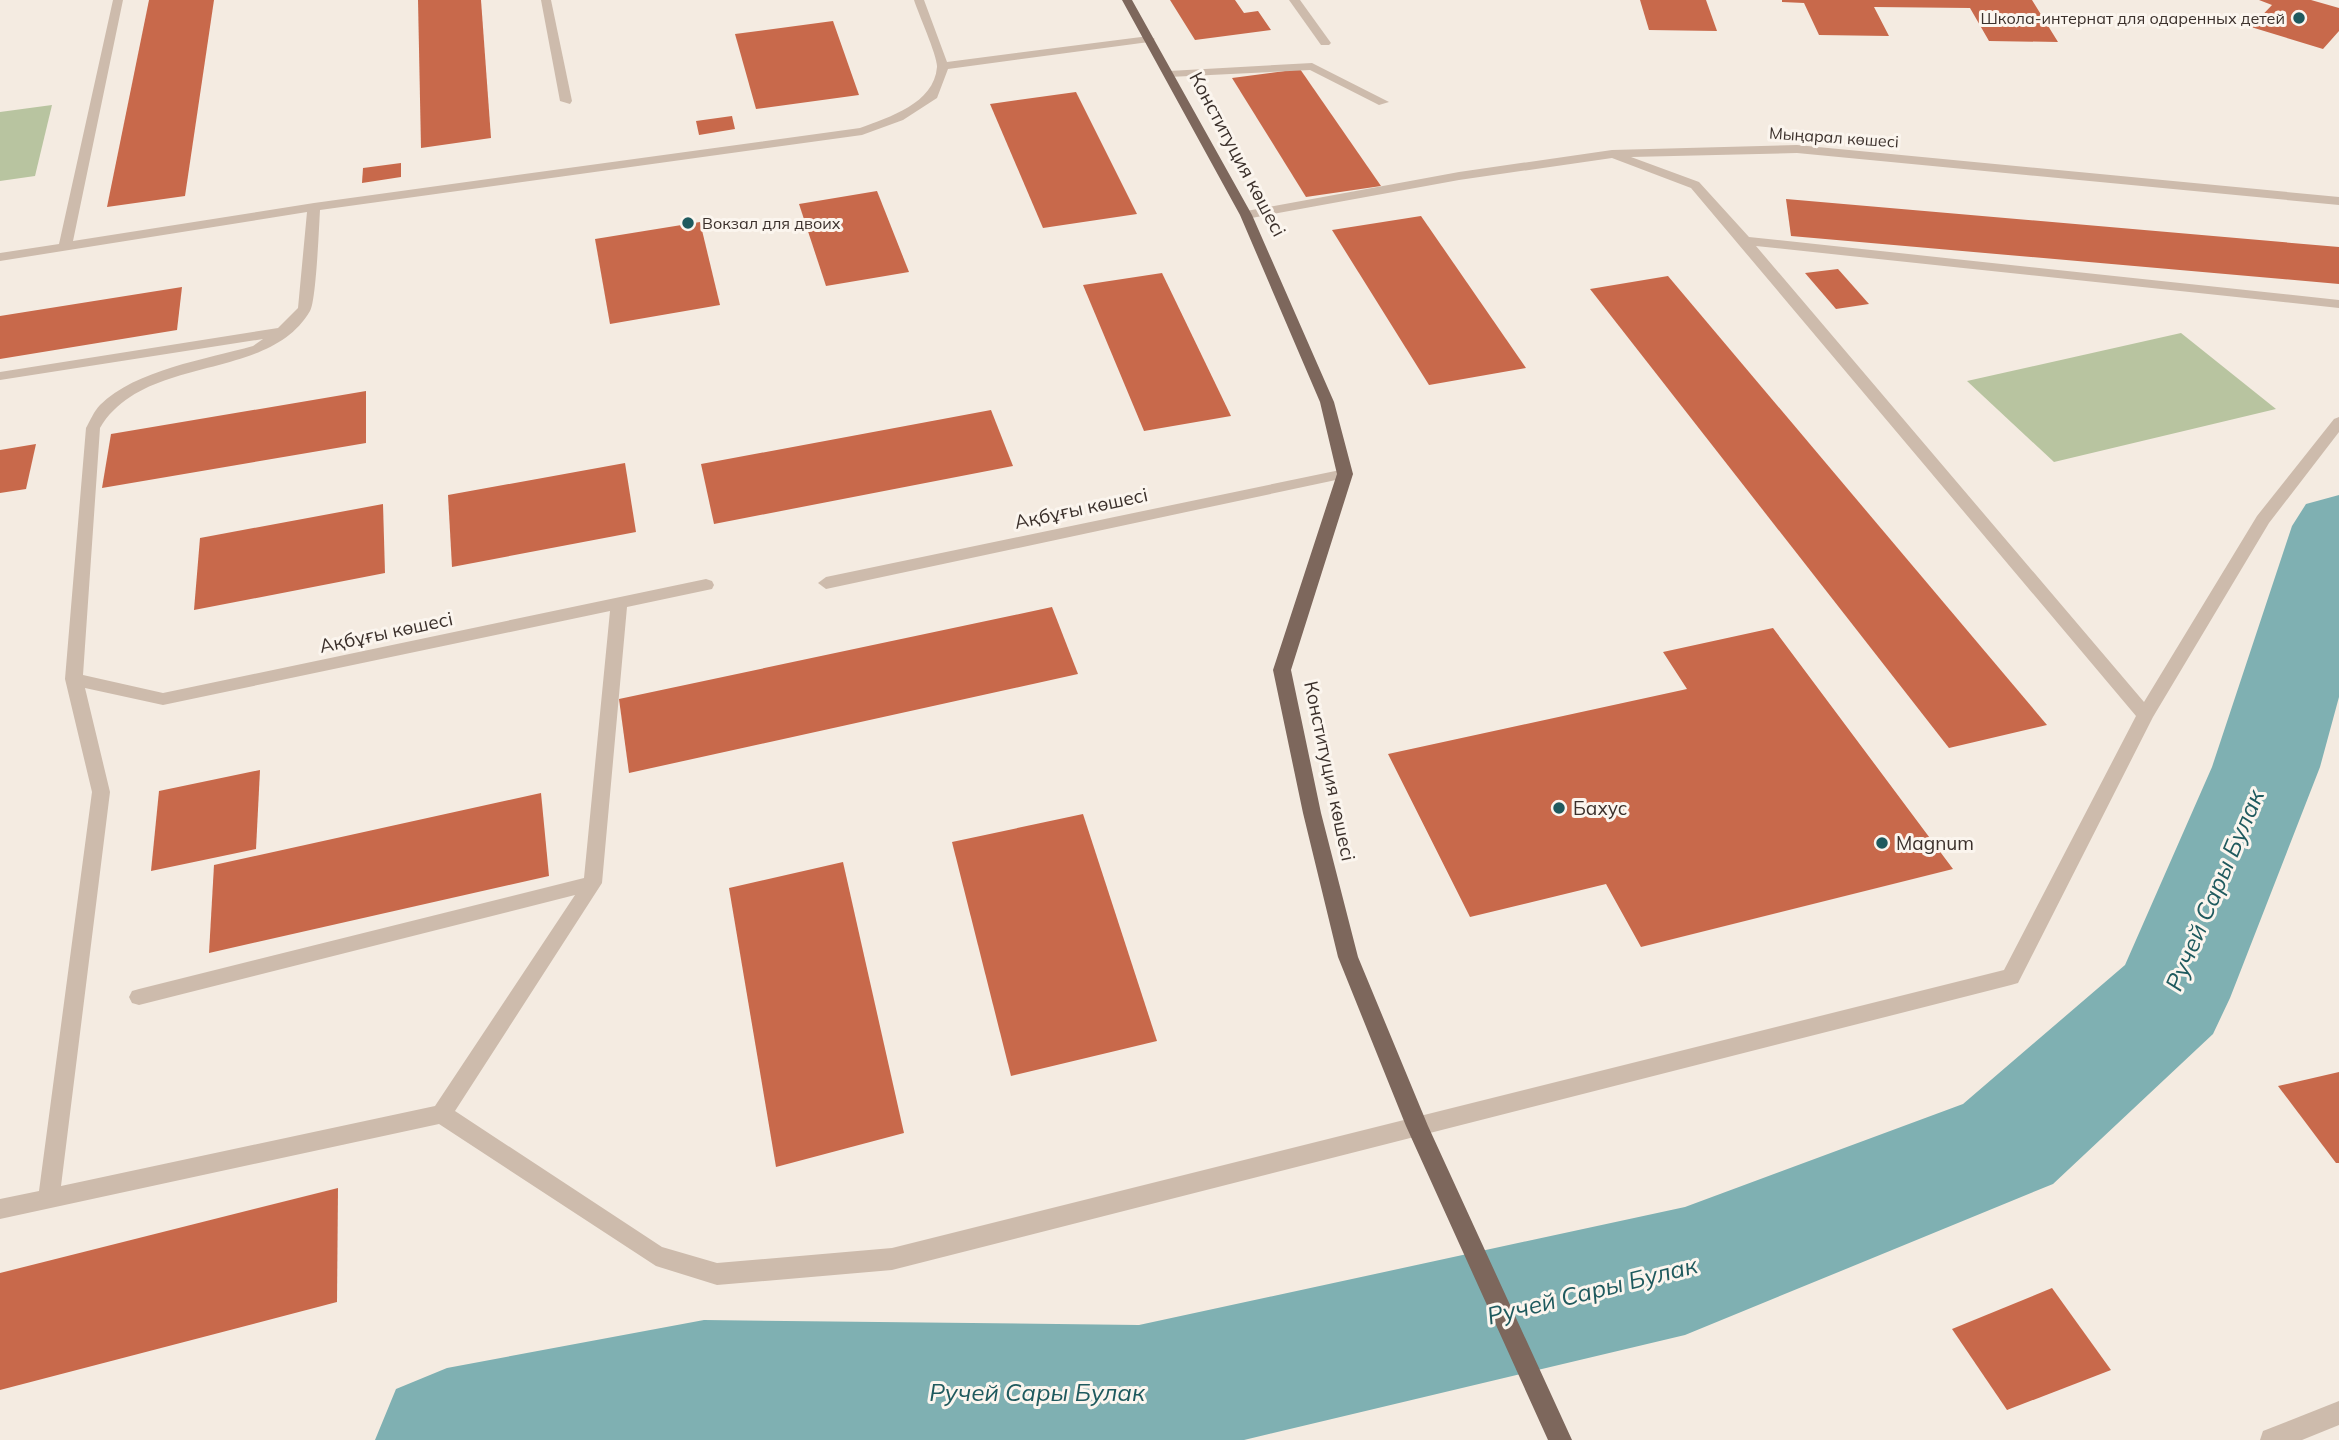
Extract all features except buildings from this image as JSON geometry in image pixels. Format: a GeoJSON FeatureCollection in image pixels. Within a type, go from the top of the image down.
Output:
{"type":"FeatureCollection","features":[{"type":"Feature","properties":{"kind":"main road","name":"Конституция көшесі"},"geometry":{"type":"LineString","coordinates":[[1126,0],[1246,215],[1327,402],[1345,474],[1282,670],[1312,813],[1348,957],[1417,1126],[1560,1440]]}},
{"type":"Feature","properties":{"kind":"street"},"geometry":{"type":"LineString","coordinates":[[65,246],[118,0]]}},
{"type":"Feature","properties":{"kind":"street"},"geometry":{"type":"LineString","coordinates":[[546,0],[566,101]]}},
{"type":"Feature","properties":{"kind":"street"},"geometry":{"type":"LineString","coordinates":[[0,257],[314,207],[862,131],[899,117],[933,94],[943,66],[919,0]]}},
{"type":"Feature","properties":{"kind":"street"},"geometry":{"type":"LineString","coordinates":[[1294,0],[1325,43]]}},
{"type":"Feature","properties":{"kind":"street"},"geometry":{"type":"LineString","coordinates":[[943,66],[1149,38]]}},
{"type":"Feature","properties":{"kind":"street"},"geometry":{"type":"LineString","coordinates":[[1168,74],[1312,66],[1383,102]]}},
{"type":"Feature","properties":{"kind":"street","name":"Мыңарал көшесі"},"geometry":{"type":"LineString","coordinates":[[1246,215],[1459,176],[1612,154],[1797,149],[2339,201]]}},
{"type":"Feature","properties":{"kind":"street"},"geometry":{"type":"LineString","coordinates":[[1612,154],[1695,185],[2145,715]]}},
{"type":"Feature","properties":{"kind":"street"},"geometry":{"type":"LineString","coordinates":[[49,1197],[101,792],[74,678],[93,428],[105,408],[132,390],[159,377],[258,349],[290,325],[305,309],[314,207]]}},
{"type":"Feature","properties":{"kind":"street"},"geometry":{"type":"LineString","coordinates":[[1745,241],[2339,304]]}},
{"type":"Feature","properties":{"kind":"street"},"geometry":{"type":"LineString","coordinates":[[0,376],[278,332]]}},
{"type":"Feature","properties":{"kind":"street"},"geometry":{"type":"LineString","coordinates":[[442,1114],[656,1256],[717,1274],[891,1259],[2011,977],[2145,715],[2263,520],[2339,422]]}},
{"type":"Feature","properties":{"kind":"street","name":"Ақбұғы көшесі"},"geometry":{"type":"LineString","coordinates":[[827,583],[1345,474]]}},
{"type":"Feature","properties":{"kind":"street","name":"Ақбұғы көшесі"},"geometry":{"type":"LineString","coordinates":[[74,678],[163,699],[706,585]]}},
{"type":"Feature","properties":{"kind":"street"},"geometry":{"type":"LineString","coordinates":[[0,1209],[442,1114],[593,883],[619,605]]}},
{"type":"Feature","properties":{"kind":"street"},"geometry":{"type":"LineString","coordinates":[[139,997],[593,883]]}},
{"type":"Feature","properties":{"kind":"street"},"geometry":{"type":"LineString","coordinates":[[2272,1440],[2339,1413]]}},
{"type":"Feature","properties":{"kind":"green space"},"geometry":{"type":"Polygon","coordinates":[[[52,105],[35,176],[0,181],[0,112],[52,105]]]}},
{"type":"Feature","properties":{"kind":"green space"},"geometry":{"type":"Polygon","coordinates":[[[2181,333],[2276,409],[2054,462],[1967,381],[2181,333]]]}},
{"type":"Feature","properties":{"kind":"waterway","name":"Ручей Сары Булак"},"geometry":{"type":"LineString","coordinates":[[447,1440],[704,1390],[1139,1395],[1685,1271],[2008,1144],[2170,998],[2266,767],[2339,526]]}},
{"type":"Feature","properties":{"kind":"place","name":"Школа-интернат для одаренных детей"},"geometry":{"type":"Point","coordinates":[2299,18]}},
{"type":"Feature","properties":{"kind":"place","name":"Вокзал для двоих"},"geometry":{"type":"Point","coordinates":[688,223]}},
{"type":"Feature","properties":{"kind":"place","name":"Бахус"},"geometry":{"type":"Point","coordinates":[1559,808]}},
{"type":"Feature","properties":{"kind":"place","name":"Magnum"},"geometry":{"type":"Point","coordinates":[1882,843]}}]}
